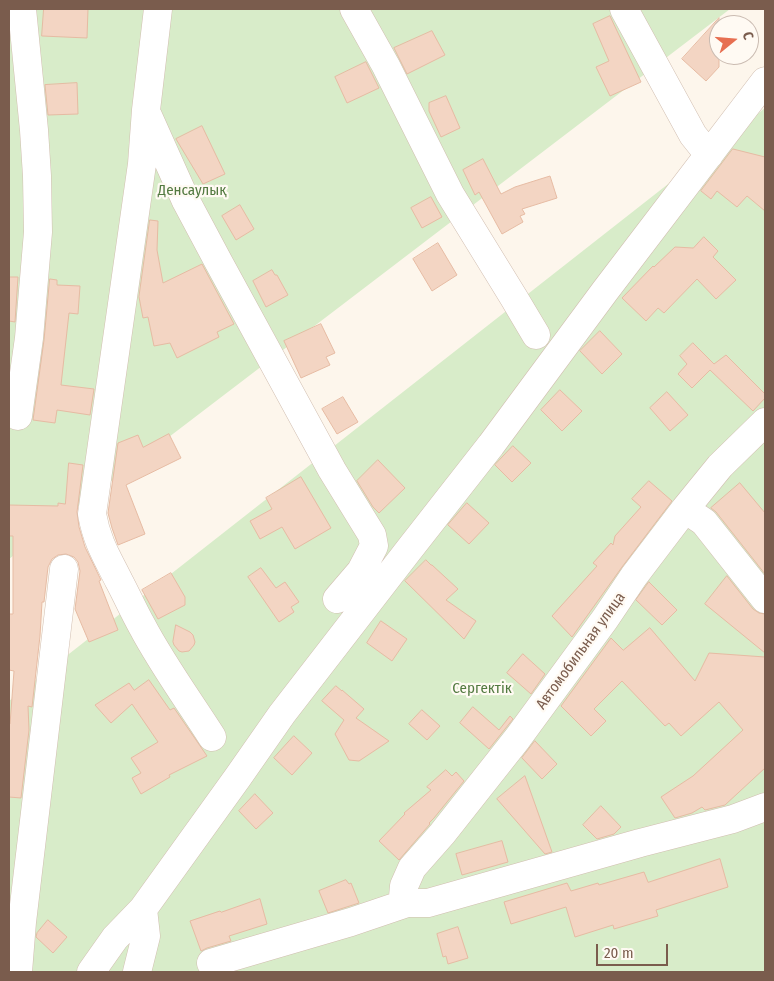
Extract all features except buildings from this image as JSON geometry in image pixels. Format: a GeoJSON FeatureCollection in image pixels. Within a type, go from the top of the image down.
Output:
{"type":"FeatureCollection","features":[{"type":"Feature","properties":{"kind":"street"},"geometry":{"type":"LineString","coordinates":[[18,416],[29,338],[38,232],[37,176],[22,9]]}},
{"type":"Feature","properties":{"kind":"street"},"geometry":{"type":"LineString","coordinates":[[158,9],[146,110],[142,164],[92,514],[94,528],[106,557],[142,627],[212,737]]}},
{"type":"Feature","properties":{"kind":"street"},"geometry":{"type":"LineString","coordinates":[[354,9],[386,66],[450,194],[536,335]]}},
{"type":"Feature","properties":{"kind":"street"},"geometry":{"type":"LineString","coordinates":[[624,9],[694,135],[710,155]]}},
{"type":"Feature","properties":{"kind":"street"},"geometry":{"type":"LineString","coordinates":[[91,972],[115,938],[143,909],[282,714],[491,445],[599,299],[765,81]]}},
{"type":"Feature","properties":{"kind":"street"},"geometry":{"type":"LineString","coordinates":[[146,110],[186,201],[332,470],[372,535],[374,546],[362,571],[336,599]]}},
{"type":"Feature","properties":{"kind":"street","name":"Автомобильная улица"},"geometry":{"type":"LineString","coordinates":[[405,894],[412,868],[442,834],[517,739],[605,619],[634,576],[685,509],[720,466],[765,422]]}},
{"type":"Feature","properties":{"kind":"street"},"geometry":{"type":"LineString","coordinates":[[685,509],[704,522],[765,599]]}},
{"type":"Feature","properties":{"kind":"street"},"geometry":{"type":"LineString","coordinates":[[18,972],[22,922],[64,569]]}},
{"type":"Feature","properties":{"kind":"street"},"geometry":{"type":"LineString","coordinates":[[211,963],[350,922],[405,894],[428,903],[734,818],[765,807]]}},
{"type":"Feature","properties":{"kind":"street"},"geometry":{"type":"LineString","coordinates":[[137,972],[146,936],[143,909]]}},
{"type":"Feature","properties":{"kind":"green space","name":"Денсаулық"},"geometry":{"type":"Polygon","coordinates":[[[9,9],[730,9],[722,15],[709,15],[709,25],[9,559],[9,9]]]}},
{"type":"Feature","properties":{"kind":"green space","name":"Сергектік"},"geometry":{"type":"Polygon","coordinates":[[[765,108],[765,972],[9,972],[9,701],[765,108]]]}}]}
